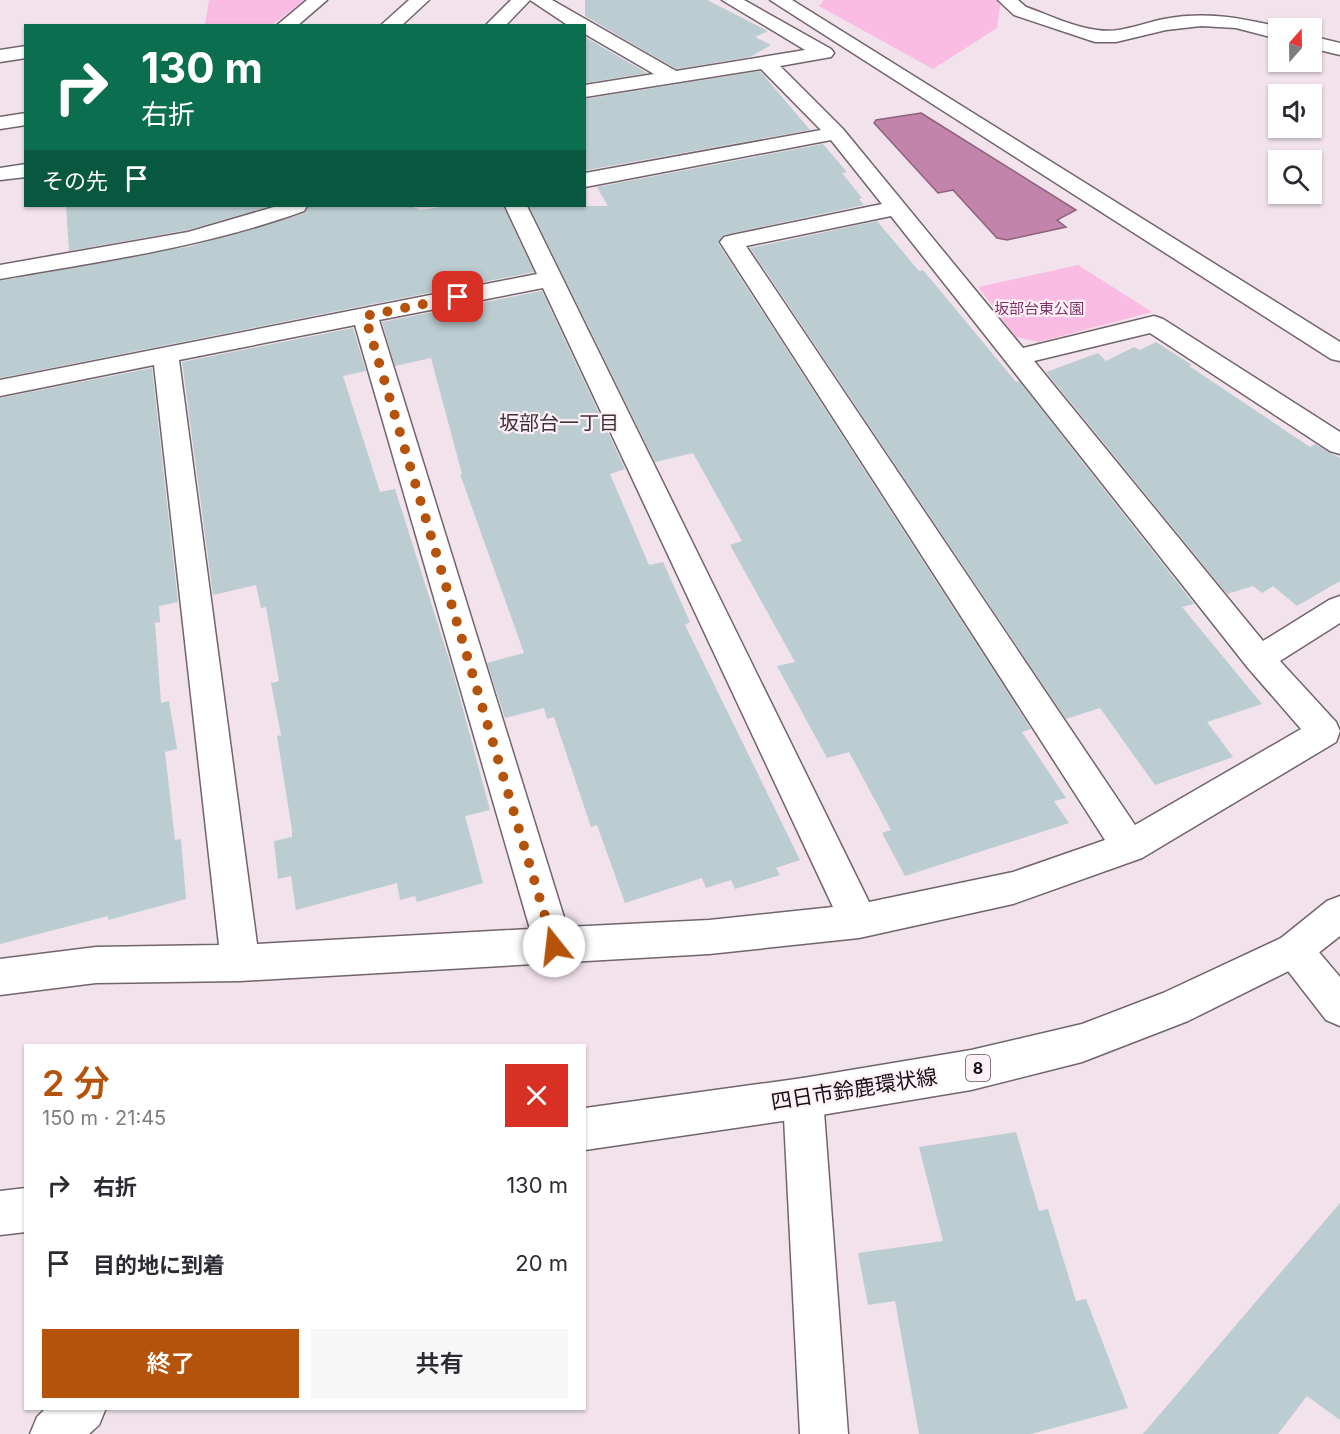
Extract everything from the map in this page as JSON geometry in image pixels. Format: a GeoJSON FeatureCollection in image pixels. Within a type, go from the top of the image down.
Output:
{"type":"FeatureCollection","features":[{"type":"Feature","properties":{"kind":"street"},"geometry":{"type":"LineString","coordinates":[[288,24],[318,0]]}},
{"type":"Feature","properties":{"kind":"street"},"geometry":{"type":"LineString","coordinates":[[391,24],[420,0]]}},
{"type":"Feature","properties":{"kind":"street"},"geometry":{"type":"LineString","coordinates":[[496,24],[522,0]]}},
{"type":"Feature","properties":{"kind":"street"},"geometry":{"type":"LineString","coordinates":[[539,0],[581,24]]}},
{"type":"Feature","properties":{"kind":"street"},"geometry":{"type":"LineString","coordinates":[[586,91],[824,53],[731,0]]}},
{"type":"Feature","properties":{"kind":"street"},"geometry":{"type":"LineString","coordinates":[[779,0],[1340,352]]}},
{"type":"Feature","properties":{"kind":"street"},"geometry":{"type":"LineString","coordinates":[[1007,0],[1027,14],[1095,36],[1116,36],[1166,24],[1201,20],[1236,22],[1268,30]]}},
{"type":"Feature","properties":{"kind":"street"},"geometry":{"type":"LineString","coordinates":[[586,27],[673,77]]}},
{"type":"Feature","properties":{"kind":"street"},"geometry":{"type":"LineString","coordinates":[[1322,44],[1340,48]]}},
{"type":"Feature","properties":{"kind":"street"},"geometry":{"type":"LineString","coordinates":[[0,56],[24,52]]}},
{"type":"Feature","properties":{"kind":"street"},"geometry":{"type":"LineString","coordinates":[[0,977],[96,965],[240,963],[709,937],[860,921],[1013,888],[1129,847],[1324,732],[1259,659],[836,133],[766,63]]}},
{"type":"Feature","properties":{"kind":"street"},"geometry":{"type":"LineString","coordinates":[[0,123],[24,119]]}},
{"type":"Feature","properties":{"kind":"street"},"geometry":{"type":"LineString","coordinates":[[586,180],[836,133]]}},
{"type":"Feature","properties":{"kind":"street"},"geometry":{"type":"LineString","coordinates":[[0,174],[24,170]]}},
{"type":"Feature","properties":{"kind":"street"},"geometry":{"type":"LineString","coordinates":[[0,272],[190,237],[260,219],[293,207]]}},
{"type":"Feature","properties":{"kind":"street"},"geometry":{"type":"LineString","coordinates":[[516,207],[860,921]]}},
{"type":"Feature","properties":{"kind":"street"},"geometry":{"type":"LineString","coordinates":[[897,208],[732,242],[1129,847]]}},
{"type":"Feature","properties":{"kind":"street"},"geometry":{"type":"LineString","coordinates":[[0,388],[550,279]]}},
{"type":"Feature","properties":{"kind":"street"},"geometry":{"type":"LineString","coordinates":[[365,316],[554,946]]}},
{"type":"Feature","properties":{"kind":"street"},"geometry":{"type":"LineString","coordinates":[[1015,358],[1154,324],[1340,445]]}},
{"type":"Feature","properties":{"kind":"street"},"geometry":{"type":"LineString","coordinates":[[166,356],[240,963]]}},
{"type":"Feature","properties":{"kind":"street"},"geometry":{"type":"LineString","coordinates":[[1259,659],[1340,608]]}},
{"type":"Feature","properties":{"kind":"street","name":"四日市鈴鹿環状線"},"geometry":{"type":"LineString","coordinates":[[586,1129],[803,1098],[971,1070],[1082,1043],[1174,1008],[1294,950],[1340,914]]}},
{"type":"Feature","properties":{"kind":"street"},"geometry":{"type":"LineString","coordinates":[[1294,950],[1340,1007]]}},
{"type":"Feature","properties":{"kind":"street"},"geometry":{"type":"LineString","coordinates":[[803,1098],[824,1434]]}},
{"type":"Feature","properties":{"kind":"street"},"geometry":{"type":"LineString","coordinates":[[0,1213],[24,1210]]}},
{"type":"Feature","properties":{"kind":"street"},"geometry":{"type":"LineString","coordinates":[[54,1434],[80,1410]]}},
{"type":"Feature","properties":{"kind":"green space"},"geometry":{"type":"Polygon","coordinates":[[[209,0],[305,0],[273,24],[205,24],[209,0]]]}},
{"type":"Feature","properties":{"kind":"green space"},"geometry":{"type":"Polygon","coordinates":[[[824,0],[1001,0],[997,28],[933,69],[819,6],[824,0]]]}},
{"type":"Feature","properties":{"kind":"green space","name":"坂部台東公園"},"geometry":{"type":"Polygon","coordinates":[[[1078,265],[1152,312],[1039,342],[1016,337],[978,287],[1078,265]]]}},
{"type":"Feature","properties":{"kind":"shaded area"},"geometry":{"type":"Polygon","coordinates":[[[921,113],[1076,210],[1057,220],[1066,227],[1007,240],[997,238],[953,190],[938,193],[874,123],[876,120],[921,113]]]}},
{"type":"Feature","properties":{"kind":"building"},"geometry":{"type":"Polygon","coordinates":[[[585,0],[707,0],[768,31],[755,37],[771,45],[750,57],[676,69],[585,16],[585,0]]]}},
{"type":"Feature","properties":{"kind":"building"},"geometry":{"type":"Polygon","coordinates":[[[586,38],[647,73],[586,83],[586,38]]]}},
{"type":"Feature","properties":{"kind":"building"},"geometry":{"type":"Polygon","coordinates":[[[760,71],[810,130],[587,170],[586,99],[760,71]]]}},
{"type":"Feature","properties":{"kind":"building"},"geometry":{"type":"Polygon","coordinates":[[[823,144],[847,172],[842,173],[862,198],[859,199],[864,205],[723,235],[718,243],[1031,729],[1022,732],[1066,798],[1054,801],[1069,823],[905,876],[882,833],[891,830],[849,752],[827,758],[777,666],[795,662],[730,545],[742,541],[693,453],[655,462],[529,207],[608,206],[597,187],[823,144]]]}},
{"type":"Feature","properties":{"kind":"building"},"geometry":{"type":"Polygon","coordinates":[[[66,207],[268,207],[187,230],[69,251],[66,207]]]}},
{"type":"Feature","properties":{"kind":"building"},"geometry":{"type":"Polygon","coordinates":[[[308,207],[413,207],[421,210],[441,207],[503,207],[534,272],[0,378],[0,281],[192,246],[305,213],[308,207]]]}},
{"type":"Feature","properties":{"kind":"building"},"geometry":{"type":"Polygon","coordinates":[[[877,221],[919,271],[923,270],[1016,382],[1019,381],[1194,604],[1182,607],[1262,704],[1207,722],[1233,757],[1155,785],[1100,708],[1066,719],[750,248],[877,221]]]}},
{"type":"Feature","properties":{"kind":"building"},"geometry":{"type":"Polygon","coordinates":[[[542,291],[625,469],[610,474],[649,565],[663,562],[690,622],[685,625],[800,860],[776,868],[780,875],[735,889],[731,880],[706,888],[702,878],[625,903],[597,825],[591,827],[554,717],[547,719],[544,708],[505,718],[487,663],[524,653],[460,474],[462,474],[431,358],[395,366],[382,322],[542,291]]]}},
{"type":"Feature","properties":{"kind":"building"},"geometry":{"type":"Polygon","coordinates":[[[353,328],[366,371],[343,376],[380,492],[395,489],[453,672],[490,810],[465,816],[483,883],[417,902],[415,896],[400,900],[397,883],[296,910],[291,876],[278,879],[274,841],[292,837],[292,830],[277,736],[281,735],[271,683],[279,681],[266,607],[261,608],[256,585],[213,595],[182,362],[353,328]]]}},
{"type":"Feature","properties":{"kind":"building"},"geometry":{"type":"Polygon","coordinates":[[[1156,342],[1310,447],[1315,444],[1340,458],[1340,581],[1297,606],[1273,586],[1262,593],[1253,586],[1227,594],[1046,372],[1098,353],[1106,361],[1134,347],[1140,350],[1156,342]]]}},
{"type":"Feature","properties":{"kind":"building"},"geometry":{"type":"Polygon","coordinates":[[[152,368],[178,602],[159,606],[160,622],[155,623],[161,703],[169,701],[177,749],[165,752],[175,840],[181,839],[186,899],[108,920],[108,916],[0,944],[0,398],[152,368]]]}},
{"type":"Feature","properties":{"kind":"building"},"geometry":{"type":"Polygon","coordinates":[[[1016,1132],[1039,1211],[1048,1209],[1076,1301],[1086,1299],[1128,1408],[1031,1434],[919,1434],[895,1301],[868,1305],[858,1253],[943,1241],[919,1147],[1016,1132]]]}},
{"type":"Feature","properties":{"kind":"building"},"geometry":{"type":"Polygon","coordinates":[[[1340,1203],[1340,1420],[1307,1396],[1278,1434],[1143,1434],[1340,1203]]]}},
{"type":"Feature","properties":{"kind":"district","name":"坂部台一丁目"},"geometry":{"type":"Point","coordinates":[559,423]}},
{"type":"Feature","properties":{"kind":"route"},"geometry":{"type":"LineString","coordinates":[[458,297],[365,316],[554,946]]}}]}
